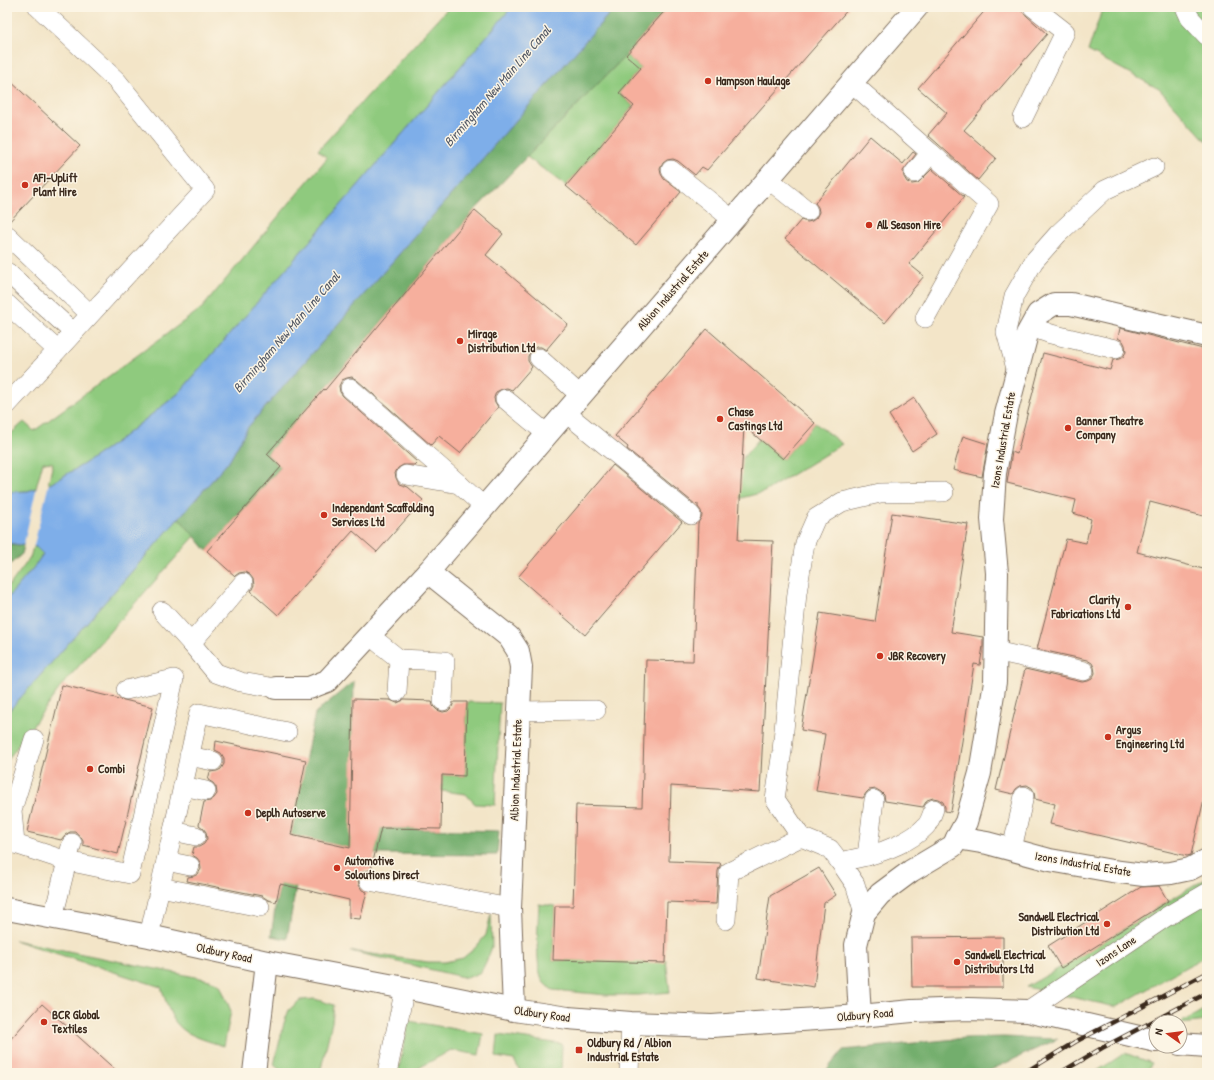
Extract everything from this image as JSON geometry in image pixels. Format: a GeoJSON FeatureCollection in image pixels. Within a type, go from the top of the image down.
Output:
{"type":"FeatureCollection","features":[{"type":"Feature","properties":{"kind":"street","name":"Albion Industrial Estate"},"geometry":{"type":"LineString","coordinates":[[276,688],[309,688],[327,681],[428,572],[917,7]]}},
{"type":"Feature","properties":{"kind":"street","name":"Izons Industrial Estate"},"geometry":{"type":"LineString","coordinates":[[860,1016],[856,945],[864,913],[880,894],[911,871],[953,846],[966,822],[980,773],[995,682],[997,573],[992,519],[995,473],[1006,414],[1027,334],[1038,314],[1054,304],[1071,304],[1207,336]]}},
{"type":"Feature","properties":{"kind":"street","name":"Albion Industrial Estate"},"geometry":{"type":"LineString","coordinates":[[428,572],[510,637],[518,651],[521,667],[510,908],[514,1010]]}},
{"type":"Feature","properties":{"kind":"street","name":"Izons Industrial Estate"},"geometry":{"type":"LineString","coordinates":[[957,838],[987,843],[1050,860],[1144,875],[1170,873],[1190,869],[1207,860]]}},
{"type":"Feature","properties":{"kind":"street","name":"Oldbury Road"},"geometry":{"type":"LineString","coordinates":[[7,909],[149,936],[267,962],[514,1010],[568,1018],[631,1023],[712,1026],[912,1011],[969,1009],[1027,1011],[1148,1039]]}},
{"type":"Feature","properties":{"kind":"street"},"geometry":{"type":"LineString","coordinates":[[252,1070],[267,962]]}},
{"type":"Feature","properties":{"kind":"street"},"geometry":{"type":"LineString","coordinates":[[1188,1045],[1207,1046]]}},
{"type":"Feature","properties":{"kind":"lane"},"geometry":{"type":"LineString","coordinates":[[7,405],[204,190],[117,80],[38,7]]}},
{"type":"Feature","properties":{"kind":"lane"},"geometry":{"type":"LineString","coordinates":[[1022,118],[1065,32],[1033,7]]}},
{"type":"Feature","properties":{"kind":"lane"},"geometry":{"type":"LineString","coordinates":[[1185,7],[1190,18],[1207,36]]}},
{"type":"Feature","properties":{"kind":"lane"},"geometry":{"type":"LineString","coordinates":[[852,83],[989,204],[925,318]]}},
{"type":"Feature","properties":{"kind":"lane"},"geometry":{"type":"LineString","coordinates":[[914,173],[931,153]]}},
{"type":"Feature","properties":{"kind":"lane"},"geometry":{"type":"LineString","coordinates":[[1017,372],[1006,332],[1014,296],[1034,261],[1058,234],[1105,190],[1154,167]]}},
{"type":"Feature","properties":{"kind":"lane"},"geometry":{"type":"LineString","coordinates":[[671,170],[733,220]]}},
{"type":"Feature","properties":{"kind":"lane"},"geometry":{"type":"LineString","coordinates":[[768,179],[808,211]]}},
{"type":"Feature","properties":{"kind":"lane"},"geometry":{"type":"LineString","coordinates":[[7,235],[90,314]]}},
{"type":"Feature","properties":{"kind":"lane"},"geometry":{"type":"LineString","coordinates":[[7,272],[73,332]]}},
{"type":"Feature","properties":{"kind":"lane"},"geometry":{"type":"LineString","coordinates":[[7,304],[57,350]]}},
{"type":"Feature","properties":{"kind":"lane"},"geometry":{"type":"LineString","coordinates":[[1031,327],[1051,334],[1115,349]]}},
{"type":"Feature","properties":{"kind":"lane"},"geometry":{"type":"LineString","coordinates":[[539,358],[581,396]]}},
{"type":"Feature","properties":{"kind":"lane"},"geometry":{"type":"LineString","coordinates":[[350,388],[484,507]]}},
{"type":"Feature","properties":{"kind":"lane"},"geometry":{"type":"LineString","coordinates":[[505,399],[547,434]]}},
{"type":"Feature","properties":{"kind":"lane"},"geometry":{"type":"LineString","coordinates":[[566,413],[691,515]]}},
{"type":"Feature","properties":{"kind":"lane"},"geometry":{"type":"LineString","coordinates":[[406,475],[459,484]]}},
{"type":"Feature","properties":{"kind":"lane"},"geometry":{"type":"LineString","coordinates":[[864,913],[855,884],[830,849],[801,837],[775,799],[782,751],[797,592],[806,543],[816,518],[842,502],[880,493],[944,492]]}},
{"type":"Feature","properties":{"kind":"lane"},"geometry":{"type":"LineString","coordinates":[[191,644],[243,583]]}},
{"type":"Feature","properties":{"kind":"lane"},"geometry":{"type":"LineString","coordinates":[[162,612],[216,672],[241,682],[276,688]]}},
{"type":"Feature","properties":{"kind":"lane"},"geometry":{"type":"LineString","coordinates":[[369,635],[399,659],[445,661],[443,701]]}},
{"type":"Feature","properties":{"kind":"lane"},"geometry":{"type":"LineString","coordinates":[[995,651],[1084,671]]}},
{"type":"Feature","properties":{"kind":"lane"},"geometry":{"type":"LineString","coordinates":[[397,692],[399,659]]}},
{"type":"Feature","properties":{"kind":"lane"},"geometry":{"type":"LineString","coordinates":[[34,739],[12,810],[15,844],[70,852],[130,874],[174,679],[126,690]]}},
{"type":"Feature","properties":{"kind":"lane"},"geometry":{"type":"LineString","coordinates":[[519,711],[596,710]]}},
{"type":"Feature","properties":{"kind":"lane"},"geometry":{"type":"LineString","coordinates":[[149,936],[199,712],[287,732]]}},
{"type":"Feature","properties":{"kind":"lane"},"geometry":{"type":"LineString","coordinates":[[190,756],[212,761]]}},
{"type":"Feature","properties":{"kind":"lane"},"geometry":{"type":"LineString","coordinates":[[182,786],[206,791]]}},
{"type":"Feature","properties":{"kind":"lane"},"geometry":{"type":"LineString","coordinates":[[1012,849],[1024,796]]}},
{"type":"Feature","properties":{"kind":"lane"},"geometry":{"type":"LineString","coordinates":[[867,856],[874,800]]}},
{"type":"Feature","properties":{"kind":"lane"},"geometry":{"type":"LineString","coordinates":[[840,862],[886,851],[913,836],[926,826],[934,809]]}},
{"type":"Feature","properties":{"kind":"lane"},"geometry":{"type":"LineString","coordinates":[[173,831],[196,836]]}},
{"type":"Feature","properties":{"kind":"lane"},"geometry":{"type":"LineString","coordinates":[[726,920],[729,872],[801,837]]}},
{"type":"Feature","properties":{"kind":"lane"},"geometry":{"type":"LineString","coordinates":[[53,918],[70,852]]}},
{"type":"Feature","properties":{"kind":"lane"},"geometry":{"type":"LineString","coordinates":[[166,860],[190,866]]}},
{"type":"Feature","properties":{"kind":"lane"},"geometry":{"type":"LineString","coordinates":[[369,881],[510,908]]}},
{"type":"Feature","properties":{"kind":"lane"},"geometry":{"type":"LineString","coordinates":[[160,887],[260,907]]}},
{"type":"Feature","properties":{"kind":"lane","name":"Izons Lane"},"geometry":{"type":"LineString","coordinates":[[1027,1011],[1166,917],[1207,893]]}},
{"type":"Feature","properties":{"kind":"lane"},"geometry":{"type":"LineString","coordinates":[[387,1073],[405,988]]}},
{"type":"Feature","properties":{"kind":"lane"},"geometry":{"type":"LineString","coordinates":[[629,1073],[631,1023]]}},
{"type":"Feature","properties":{"kind":"green space"},"geometry":{"type":"Polygon","coordinates":[[[449,7],[512,7],[179,393],[119,440],[84,464],[50,484],[48,485],[53,463],[43,462],[36,488],[28,491],[7,492],[7,437],[24,422],[34,431],[202,308],[327,158],[318,150],[449,7]]]}},
{"type":"Feature","properties":{"kind":"green space"},"geometry":{"type":"Polygon","coordinates":[[[615,7],[668,7],[626,55],[475,210],[350,360],[267,454],[281,467],[207,551],[179,518],[230,460],[248,427],[615,7]]]}},
{"type":"Feature","properties":{"kind":"green space"},"geometry":{"type":"Polygon","coordinates":[[[1103,7],[1203,7],[1207,15],[1207,142],[1159,89],[1088,51],[1103,7]]]}},
{"type":"Feature","properties":{"kind":"green space"},"geometry":{"type":"Polygon","coordinates":[[[626,55],[641,68],[619,93],[633,106],[566,186],[527,157],[626,55]]]}},
{"type":"Feature","properties":{"kind":"green space"},"geometry":{"type":"Polygon","coordinates":[[[815,423],[842,444],[764,492],[699,509],[759,439],[783,459],[815,423]]]}},
{"type":"Feature","properties":{"kind":"green space"},"geometry":{"type":"Polygon","coordinates":[[[179,518],[195,536],[62,685],[7,761],[7,713],[179,518]]]}},
{"type":"Feature","properties":{"kind":"green space"},"geometry":{"type":"Polygon","coordinates":[[[7,543],[24,546],[22,554],[7,567],[7,543]]]}},
{"type":"Feature","properties":{"kind":"green space"},"geometry":{"type":"Polygon","coordinates":[[[33,547],[36,547],[43,554],[7,599],[7,583],[9,586],[30,558],[33,547]]]}},
{"type":"Feature","properties":{"kind":"green space"},"geometry":{"type":"Polygon","coordinates":[[[354,681],[351,827],[499,831],[497,855],[375,854],[308,839],[296,887],[287,939],[271,936],[276,902],[315,713],[354,681]]]}},
{"type":"Feature","properties":{"kind":"green space"},"geometry":{"type":"Polygon","coordinates":[[[467,702],[500,703],[495,805],[475,804],[466,794],[442,791],[442,775],[465,776],[467,702]]]}},
{"type":"Feature","properties":{"kind":"green space"},"geometry":{"type":"Polygon","coordinates":[[[1207,878],[1207,955],[1116,1007],[1026,987],[1072,961],[1207,878]]]}},
{"type":"Feature","properties":{"kind":"green space"},"geometry":{"type":"Polygon","coordinates":[[[539,904],[555,906],[553,960],[666,960],[670,992],[639,995],[606,995],[553,990],[545,985],[542,980],[538,964],[539,904]]]}},
{"type":"Feature","properties":{"kind":"green space"},"geometry":{"type":"Polygon","coordinates":[[[491,914],[492,947],[481,972],[467,978],[350,951],[428,962],[445,962],[463,958],[475,948],[486,935],[491,914]]]}},
{"type":"Feature","properties":{"kind":"green space"},"geometry":{"type":"Polygon","coordinates":[[[14,940],[210,980],[220,985],[231,1011],[224,1046],[206,1041],[183,1030],[170,1013],[161,987],[14,940]]]}},
{"type":"Feature","properties":{"kind":"green space"},"geometry":{"type":"Polygon","coordinates":[[[315,999],[334,1005],[332,1022],[320,1073],[284,1073],[274,1065],[284,1023],[289,1010],[300,1000],[315,999]]]}},
{"type":"Feature","properties":{"kind":"green space"},"geometry":{"type":"Polygon","coordinates":[[[1207,1008],[1207,1021],[1188,1023],[1188,1019],[1207,1008]]]}},
{"type":"Feature","properties":{"kind":"green space"},"geometry":{"type":"Polygon","coordinates":[[[409,1021],[483,1034],[479,1055],[451,1050],[410,1073],[398,1073],[409,1021]]]}},
{"type":"Feature","properties":{"kind":"green space"},"geometry":{"type":"Polygon","coordinates":[[[498,1035],[562,1044],[561,1069],[553,1073],[521,1073],[514,1060],[496,1057],[498,1035]]]}},
{"type":"Feature","properties":{"kind":"green space"},"geometry":{"type":"Polygon","coordinates":[[[1003,1037],[1058,1039],[984,1073],[824,1073],[843,1050],[966,1038],[1003,1037]]]}},
{"type":"Feature","properties":{"kind":"green space"},"geometry":{"type":"Polygon","coordinates":[[[1125,1053],[1152,1063],[1146,1073],[1094,1073],[1125,1053]]]}},
{"type":"Feature","properties":{"kind":"water","name":"Birmingham New Main Line Canal"},"geometry":{"type":"Polygon","coordinates":[[[512,7],[615,7],[248,427],[230,460],[7,713],[7,599],[43,554],[36,547],[7,543],[7,492],[28,491],[50,484],[84,464],[119,440],[179,393],[512,7]]]}},
{"type":"Feature","properties":{"kind":"pier"},"geometry":{"type":"Polygon","coordinates":[[[49,483],[33,549],[23,548],[37,486],[49,483]]]}},
{"type":"Feature","properties":{"kind":"building","name":"Hampson Haulage"},"geometry":{"type":"Polygon","coordinates":[[[668,7],[850,7],[707,170],[702,167],[695,175],[678,161],[673,159],[667,160],[663,163],[660,169],[664,179],[681,192],[636,245],[566,186],[634,106],[619,93],[641,68],[626,55],[668,7]]]}},
{"type":"Feature","properties":{"kind":"building"},"geometry":{"type":"Polygon","coordinates":[[[988,7],[1017,7],[1047,34],[964,130],[996,158],[978,180],[928,135],[947,113],[918,88],[988,7]]]}},
{"type":"Feature","properties":{"kind":"building","name":"AFI-Uplift Plant Hire"},"geometry":{"type":"Polygon","coordinates":[[[7,78],[80,146],[7,224],[7,78]]]}},
{"type":"Feature","properties":{"kind":"building","name":"All Season Hire"},"geometry":{"type":"Polygon","coordinates":[[[870,136],[903,164],[913,152],[916,154],[903,171],[907,182],[912,184],[918,183],[932,169],[964,197],[909,264],[924,276],[885,323],[785,239],[801,220],[807,222],[816,218],[819,212],[815,203],[870,136]]]}},
{"type":"Feature","properties":{"kind":"building"},"geometry":{"type":"Polygon","coordinates":[[[475,210],[503,234],[486,255],[568,324],[546,350],[541,347],[536,347],[531,351],[528,356],[528,361],[532,367],[512,390],[507,388],[496,392],[494,398],[498,407],[460,453],[439,436],[431,445],[357,380],[352,377],[342,380],[339,386],[340,392],[343,396],[417,462],[414,465],[403,465],[398,468],[395,473],[399,484],[408,487],[423,500],[377,552],[353,531],[278,615],[251,591],[254,585],[253,579],[250,575],[245,572],[239,573],[235,576],[207,551],[281,467],[267,454],[324,389],[325,390],[475,210]]]}},
{"type":"Feature","properties":{"kind":"building"},"geometry":{"type":"Polygon","coordinates":[[[1120,328],[1207,350],[1207,517],[1150,502],[1137,552],[1207,570],[1207,786],[1191,855],[1187,856],[1050,824],[1055,804],[1035,799],[1032,788],[1027,785],[1020,786],[1013,794],[996,790],[1025,669],[1082,682],[1092,679],[1095,673],[1092,663],[1087,660],[1037,649],[1066,539],[1086,543],[1091,519],[1073,513],[1076,500],[1007,483],[1012,452],[1017,454],[1043,353],[1110,370],[1113,360],[1123,357],[1126,352],[1123,341],[1118,338],[1120,328]]]}},
{"type":"Feature","properties":{"kind":"building"},"geometry":{"type":"Polygon","coordinates":[[[707,329],[815,423],[783,459],[744,426],[738,540],[773,541],[760,792],[671,786],[669,861],[721,863],[718,871],[716,904],[667,902],[665,963],[553,960],[555,906],[573,906],[576,805],[642,807],[646,660],[693,661],[698,523],[702,516],[701,511],[698,507],[698,503],[696,505],[627,449],[628,447],[615,436],[707,329]]]}},
{"type":"Feature","properties":{"kind":"building"},"geometry":{"type":"Polygon","coordinates":[[[914,398],[937,434],[912,451],[889,415],[914,398]]]}},
{"type":"Feature","properties":{"kind":"building"},"geometry":{"type":"Polygon","coordinates":[[[963,436],[988,444],[982,477],[953,470],[963,436]]]}},
{"type":"Feature","properties":{"kind":"building"},"geometry":{"type":"Polygon","coordinates":[[[613,465],[682,522],[585,635],[518,577],[613,465]]]}},
{"type":"Feature","properties":{"kind":"building","name":"JBR Recovery"},"geometry":{"type":"Polygon","coordinates":[[[892,513],[968,524],[951,632],[983,637],[983,646],[980,665],[974,664],[951,812],[945,811],[943,802],[933,798],[927,800],[923,807],[885,801],[884,795],[876,789],[869,790],[863,798],[816,791],[825,734],[801,730],[820,613],[875,622],[892,513]]]}},
{"type":"Feature","properties":{"kind":"building","name":"Combi"},"geometry":{"type":"Polygon","coordinates":[[[62,685],[153,707],[118,854],[83,845],[83,841],[80,836],[75,832],[70,832],[61,840],[27,832],[62,685]]]}},
{"type":"Feature","properties":{"kind":"building"},"geometry":{"type":"Polygon","coordinates":[[[353,699],[390,700],[397,703],[404,700],[432,701],[433,706],[437,710],[443,712],[448,711],[454,702],[467,702],[465,776],[442,775],[441,829],[381,828],[371,870],[360,874],[358,879],[362,890],[367,892],[360,919],[349,918],[349,900],[280,884],[276,902],[268,900],[262,896],[187,881],[188,877],[198,874],[201,869],[200,862],[192,855],[194,847],[199,847],[204,844],[207,839],[206,832],[199,825],[204,802],[210,801],[217,794],[216,787],[208,780],[210,772],[221,769],[224,764],[224,758],[221,753],[215,750],[216,741],[306,760],[291,835],[350,848],[353,699]]]}},
{"type":"Feature","properties":{"kind":"building"},"geometry":{"type":"Polygon","coordinates":[[[819,868],[836,895],[824,903],[814,987],[758,978],[770,896],[819,868]]]}},
{"type":"Feature","properties":{"kind":"building","name":"Sandwell Electrical Distribution Ltd"},"geometry":{"type":"Polygon","coordinates":[[[1159,886],[1168,901],[1061,968],[1048,946],[1141,887],[1159,886]]]}},
{"type":"Feature","properties":{"kind":"building","name":"Sandwell Electrical Distributors Ltd"},"geometry":{"type":"Polygon","coordinates":[[[1003,937],[1003,987],[912,987],[911,938],[1003,937]]]}},
{"type":"Feature","properties":{"kind":"building","name":"BCR Global Textiles"},"geometry":{"type":"Polygon","coordinates":[[[42,1004],[119,1073],[7,1073],[7,1043],[42,1004]]]}},
{"type":"Feature","properties":{"kind":"railway"},"geometry":{"type":"LineString","coordinates":[[1024,1073],[1075,1042],[1207,973]]}},
{"type":"Feature","properties":{"kind":"railway"},"geometry":{"type":"LineString","coordinates":[[1060,1073],[1102,1048],[1207,993]]}},
{"type":"Feature","properties":{"kind":"place","name":"Hampson Haulage"},"geometry":{"type":"Point","coordinates":[708,81]}},
{"type":"Feature","properties":{"kind":"place","name":"AFI-Uplift Plant Hire"},"geometry":{"type":"Point","coordinates":[25,185]}},
{"type":"Feature","properties":{"kind":"place","name":"All Season Hire"},"geometry":{"type":"Point","coordinates":[869,225]}},
{"type":"Feature","properties":{"kind":"place","name":"Mirage Distribution Ltd"},"geometry":{"type":"Point","coordinates":[460,341]}},
{"type":"Feature","properties":{"kind":"place","name":"Chase Castings Ltd"},"geometry":{"type":"Point","coordinates":[720,419]}},
{"type":"Feature","properties":{"kind":"place","name":"Banner Theatre Company"},"geometry":{"type":"Point","coordinates":[1068,428]}},
{"type":"Feature","properties":{"kind":"place","name":"Independant Scaffolding Services Ltd"},"geometry":{"type":"Point","coordinates":[324,515]}},
{"type":"Feature","properties":{"kind":"place","name":"Clarity Fabrications Ltd"},"geometry":{"type":"Point","coordinates":[1128,607]}},
{"type":"Feature","properties":{"kind":"place","name":"JBR Recovery"},"geometry":{"type":"Point","coordinates":[880,656]}},
{"type":"Feature","properties":{"kind":"place","name":"Argus Engineering Ltd"},"geometry":{"type":"Point","coordinates":[1108,737]}},
{"type":"Feature","properties":{"kind":"place","name":"Combi"},"geometry":{"type":"Point","coordinates":[90,769]}},
{"type":"Feature","properties":{"kind":"place","name":"Deplh Autoserve"},"geometry":{"type":"Point","coordinates":[248,813]}},
{"type":"Feature","properties":{"kind":"place","name":"Automotive Soloutions Direct"},"geometry":{"type":"Point","coordinates":[337,868]}},
{"type":"Feature","properties":{"kind":"place","name":"Sandwell Electrical Distribution Ltd"},"geometry":{"type":"Point","coordinates":[1107,924]}},
{"type":"Feature","properties":{"kind":"place","name":"Sandwell Electrical Distributors Ltd"},"geometry":{"type":"Point","coordinates":[957,962]}},
{"type":"Feature","properties":{"kind":"place","name":"BCR Global Textiles"},"geometry":{"type":"Point","coordinates":[44,1022]}},
{"type":"Feature","properties":{"kind":"place","name":"Oldbury Rd / Albion Industrial Estate"},"geometry":{"type":"Point","coordinates":[579,1050]}}]}
